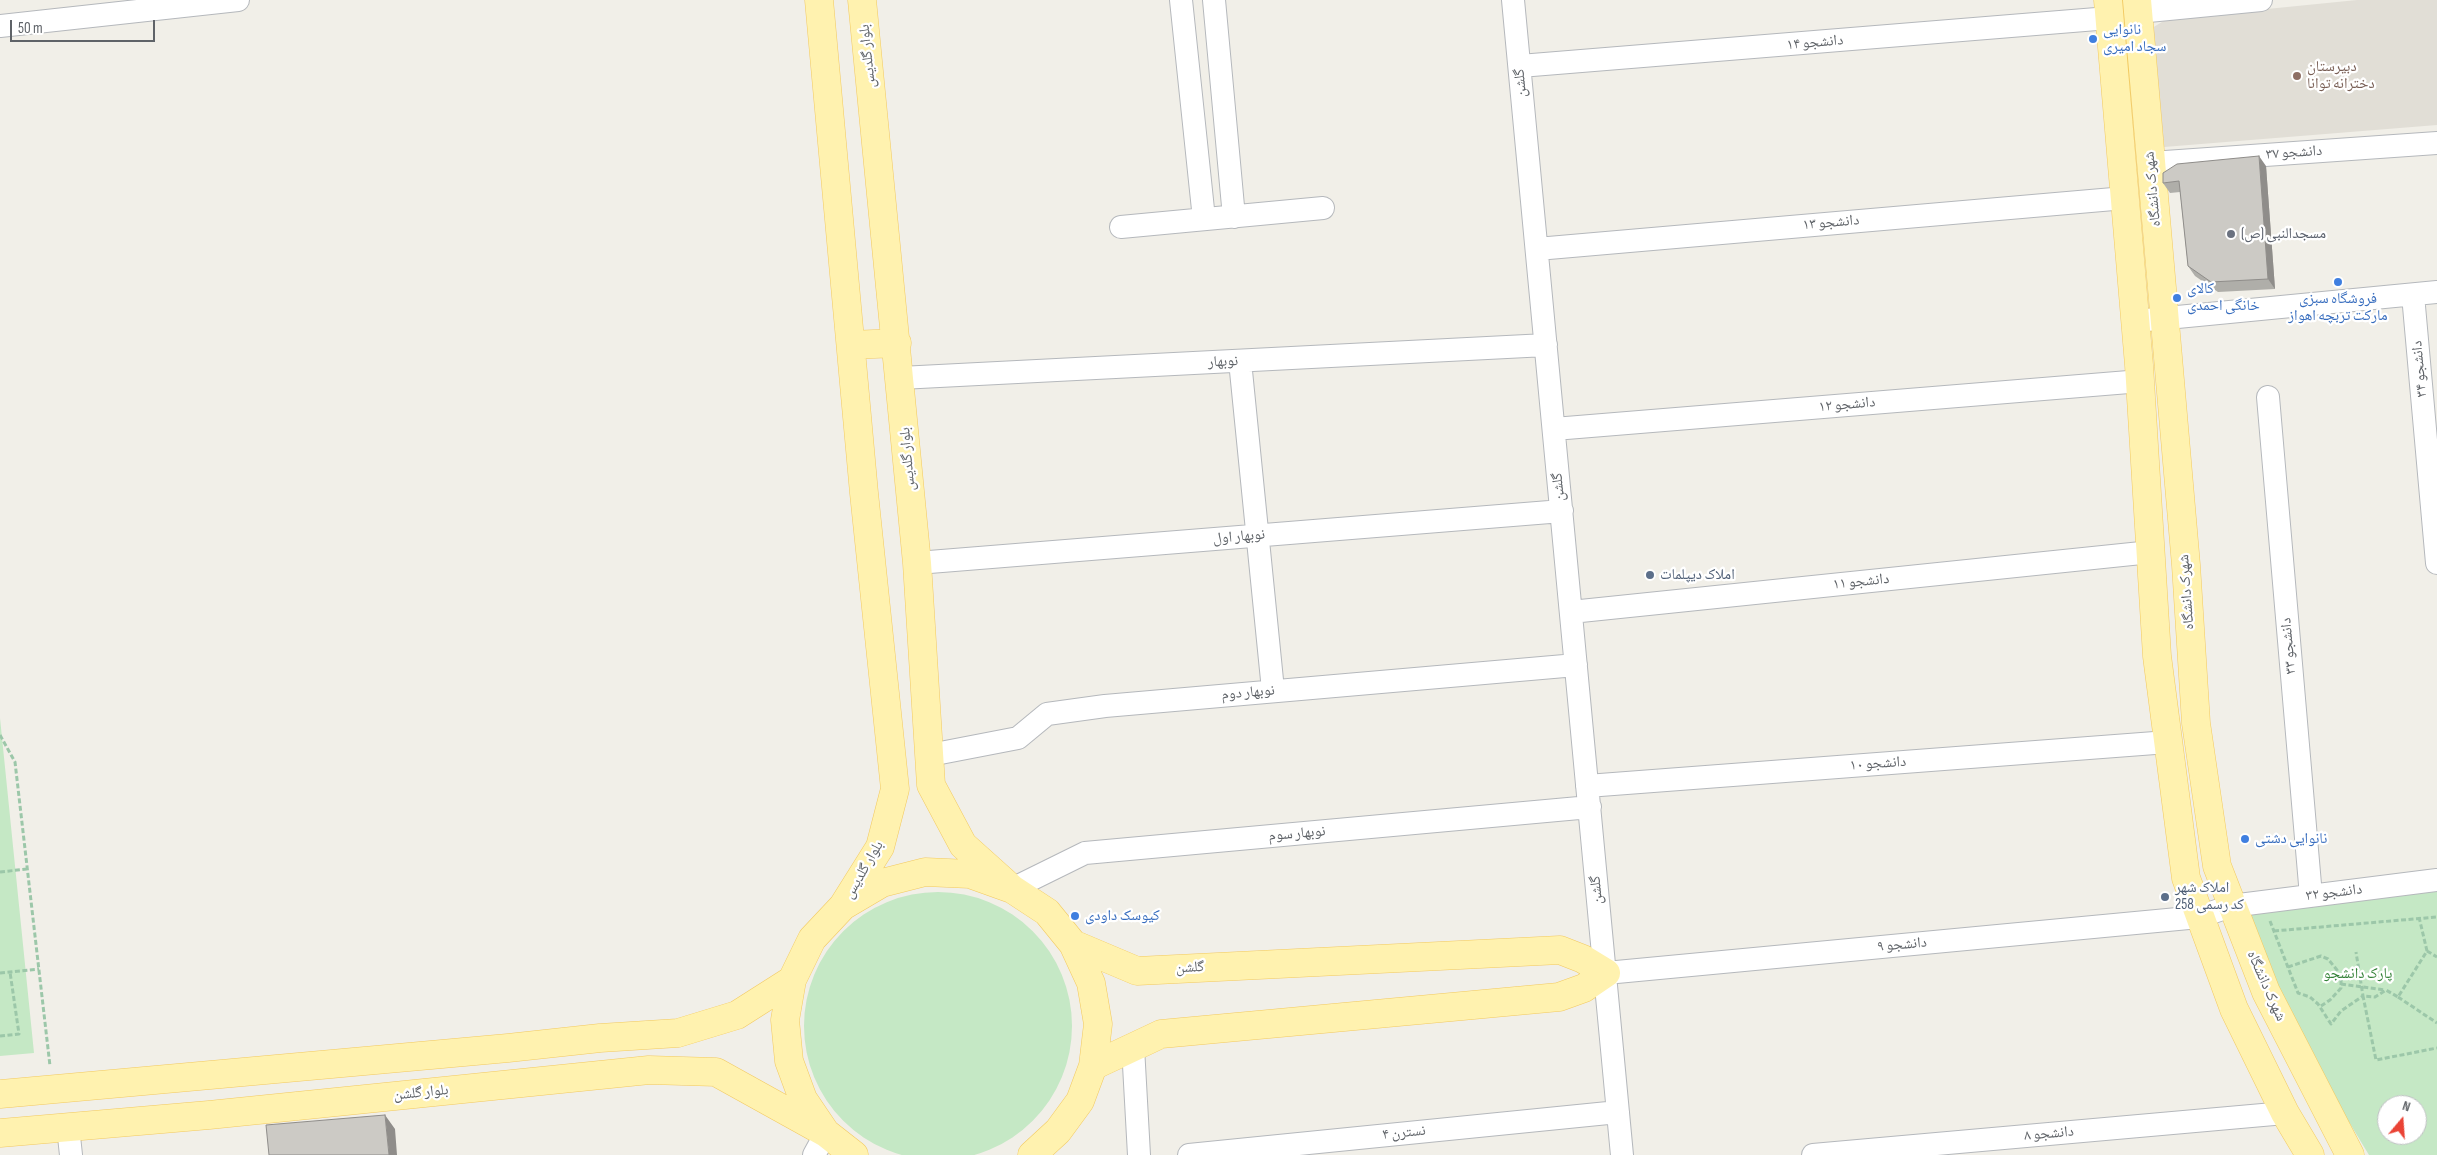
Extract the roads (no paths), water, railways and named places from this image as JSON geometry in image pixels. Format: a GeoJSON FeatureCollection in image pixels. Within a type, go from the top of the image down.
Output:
{"type":"FeatureCollection","features":[{"type":"Feature","properties":{"kind":"main road","name":"بلوار گلدیس"},"geometry":{"type":"LineString","coordinates":[[820,0],[851,344],[895,789],[880,847],[843,906]]}},
{"type":"Feature","properties":{"kind":"main road","name":"بلوار گلدیس"},"geometry":{"type":"LineString","coordinates":[[862,0],[917,563],[931,785],[963,845],[1012,888]]}},
{"type":"Feature","properties":{"kind":"main road","name":"شهرک دانشگاه"},"geometry":{"type":"LineString","coordinates":[[2138,6],[2186,566],[2196,723],[2217,866],[2266,992],[2350,1155]]}},
{"type":"Feature","properties":{"kind":"main road","name":"شهرک دانشگاه"},"geometry":{"type":"LineString","coordinates":[[2108,9],[2136,321],[2157,656],[2186,878],[2198,917],[2234,1009],[2285,1113],[2310,1155]]}},
{"type":"Feature","properties":{"kind":"main road"},"geometry":{"type":"LineString","coordinates":[[851,344],[897,343]]}},
{"type":"Feature","properties":{"kind":"main road"},"geometry":{"type":"LineString","coordinates":[[854,1155],[820,1144],[789,1061],[785,1020],[792,980],[812,939],[843,906],[882,883],[925,872],[970,874],[1012,888],[1047,912],[1073,944],[1091,982],[1098,1024],[1093,1066],[1080,1101],[1058,1132],[1032,1155]]}},
{"type":"Feature","properties":{"kind":"main road","name":"گلشن"},"geometry":{"type":"LineString","coordinates":[[1073,944],[1138,971],[1560,950],[1584,959],[1606,973]]}},
{"type":"Feature","properties":{"kind":"main road"},"geometry":{"type":"LineString","coordinates":[[1093,1066],[1161,1034],[1559,997],[1584,988],[1606,973]]}},
{"type":"Feature","properties":{"kind":"main road"},"geometry":{"type":"LineString","coordinates":[[0,1094],[600,1038],[678,1033],[737,1015],[792,980]]}},
{"type":"Feature","properties":{"kind":"main road","name":"بلوار گلشن"},"geometry":{"type":"LineString","coordinates":[[0,1133],[209,1115],[658,1070],[716,1072],[820,1144]]}},
{"type":"Feature","properties":{"kind":"main road"},"geometry":{"type":"LineString","coordinates":[[204,1075],[209,1115]]}},
{"type":"Feature","properties":{"kind":"street"},"geometry":{"type":"LineString","coordinates":[[0,26],[238,0]]}},
{"type":"Feature","properties":{"kind":"street"},"geometry":{"type":"LineString","coordinates":[[1180,0],[1204,219]]}},
{"type":"Feature","properties":{"kind":"street"},"geometry":{"type":"LineString","coordinates":[[1214,0],[1234,216]]}},
{"type":"Feature","properties":{"kind":"street","name":"گلشن"},"geometry":{"type":"LineString","coordinates":[[1514,0],[1622,1155]]}},
{"type":"Feature","properties":{"kind":"street"},"geometry":{"type":"LineString","coordinates":[[2138,6],[2261,0]]}},
{"type":"Feature","properties":{"kind":"street","name":"دانشجو ۱۴"},"geometry":{"type":"LineString","coordinates":[[1520,66],[2108,9]]}},
{"type":"Feature","properties":{"kind":"street","name":"دانشجو ۳۷"},"geometry":{"type":"LineString","coordinates":[[2151,163],[2437,143]]}},
{"type":"Feature","properties":{"kind":"street","name":"دانشجو ۱۳"},"geometry":{"type":"LineString","coordinates":[[1537,249],[2125,198]]}},
{"type":"Feature","properties":{"kind":"street"},"geometry":{"type":"LineString","coordinates":[[1121,227],[1323,208]]}},
{"type":"Feature","properties":{"kind":"street"},"geometry":{"type":"LineString","coordinates":[[2136,321],[2164,316],[2437,292]]}},
{"type":"Feature","properties":{"kind":"street","name":"دانشجو ۳۴"},"geometry":{"type":"LineString","coordinates":[[2413,294],[2437,563]]}},
{"type":"Feature","properties":{"kind":"street","name":"نوبهار"},"geometry":{"type":"LineString","coordinates":[[900,378],[1546,345]]}},
{"type":"Feature","properties":{"kind":"street"},"geometry":{"type":"LineString","coordinates":[[1240,361],[1272,690]]}},
{"type":"Feature","properties":{"kind":"street","name":"دانشجو ۱۲"},"geometry":{"type":"LineString","coordinates":[[1554,429],[2140,381]]}},
{"type":"Feature","properties":{"kind":"street","name":"دانشجو ۳۳"},"geometry":{"type":"LineString","coordinates":[[2268,397],[2311,896]]}},
{"type":"Feature","properties":{"kind":"street","name":"نوبهار اول"},"geometry":{"type":"LineString","coordinates":[[917,563],[1562,510]]}},
{"type":"Feature","properties":{"kind":"street","name":"دانشجو ۱۱"},"geometry":{"type":"LineString","coordinates":[[1571,612],[2151,552]]}},
{"type":"Feature","properties":{"kind":"street","name":"نوبهار دوم"},"geometry":{"type":"LineString","coordinates":[[930,755],[1018,738],[1047,714],[1105,706],[1272,690],[1576,665]]}},
{"type":"Feature","properties":{"kind":"street","name":"دانشجو ۱۰"},"geometry":{"type":"LineString","coordinates":[[1589,796],[2168,742]]}},
{"type":"Feature","properties":{"kind":"street","name":"نوبهار سوم"},"geometry":{"type":"LineString","coordinates":[[1012,888],[1085,853],[1589,796]]}},
{"type":"Feature","properties":{"kind":"street","name":"دانشجو ۳۲"},"geometry":{"type":"LineString","coordinates":[[2231,906],[2437,880]]}},
{"type":"Feature","properties":{"kind":"street","name":"دانشجو ۹"},"geometry":{"type":"LineString","coordinates":[[1606,973],[2198,917],[2231,906]]}},
{"type":"Feature","properties":{"kind":"street"},"geometry":{"type":"LineString","coordinates":[[1134,1047],[1139,1155]]}},
{"type":"Feature","properties":{"kind":"street","name":"نسترن ۴"},"geometry":{"type":"LineString","coordinates":[[1189,1155],[1618,1112]]}},
{"type":"Feature","properties":{"kind":"street","name":"دانشجو ۸"},"geometry":{"type":"LineString","coordinates":[[1813,1155],[2285,1113]]}},
{"type":"Feature","properties":{"kind":"street"},"geometry":{"type":"LineString","coordinates":[[68,1127],[71,1155]]}},
{"type":"Feature","properties":{"kind":"place","name":"نانوایی سجاد امیری"},"geometry":{"type":"Point","coordinates":[2093,39]}},
{"type":"Feature","properties":{"kind":"place","name":"دبیرستان دخترانه توانا"},"geometry":{"type":"Point","coordinates":[2297,76]}},
{"type":"Feature","properties":{"kind":"place","name":"مسجدالنبی (ص)"},"geometry":{"type":"Point","coordinates":[2231,234]}},
{"type":"Feature","properties":{"kind":"place","name":"فروشگاه سبزی مارکت تربچه اهواز"},"geometry":{"type":"Point","coordinates":[2338,282]}},
{"type":"Feature","properties":{"kind":"place","name":"کالای خانگی احمدی"},"geometry":{"type":"Point","coordinates":[2177,298]}},
{"type":"Feature","properties":{"kind":"place","name":"املاک دیپلمات"},"geometry":{"type":"Point","coordinates":[1650,575]}},
{"type":"Feature","properties":{"kind":"place","name":"نانوایی دشتی"},"geometry":{"type":"Point","coordinates":[2245,839]}},
{"type":"Feature","properties":{"kind":"place","name":"املاک شهر کد رسمی 258"},"geometry":{"type":"Point","coordinates":[2165,897]}},
{"type":"Feature","properties":{"kind":"place","name":"کیوسک داودی"},"geometry":{"type":"Point","coordinates":[1075,916]}},
{"type":"Feature","properties":{"kind":"park label","name":"پارک دانشجو"},"geometry":{"type":"Point","coordinates":[2358,974]}}]}
